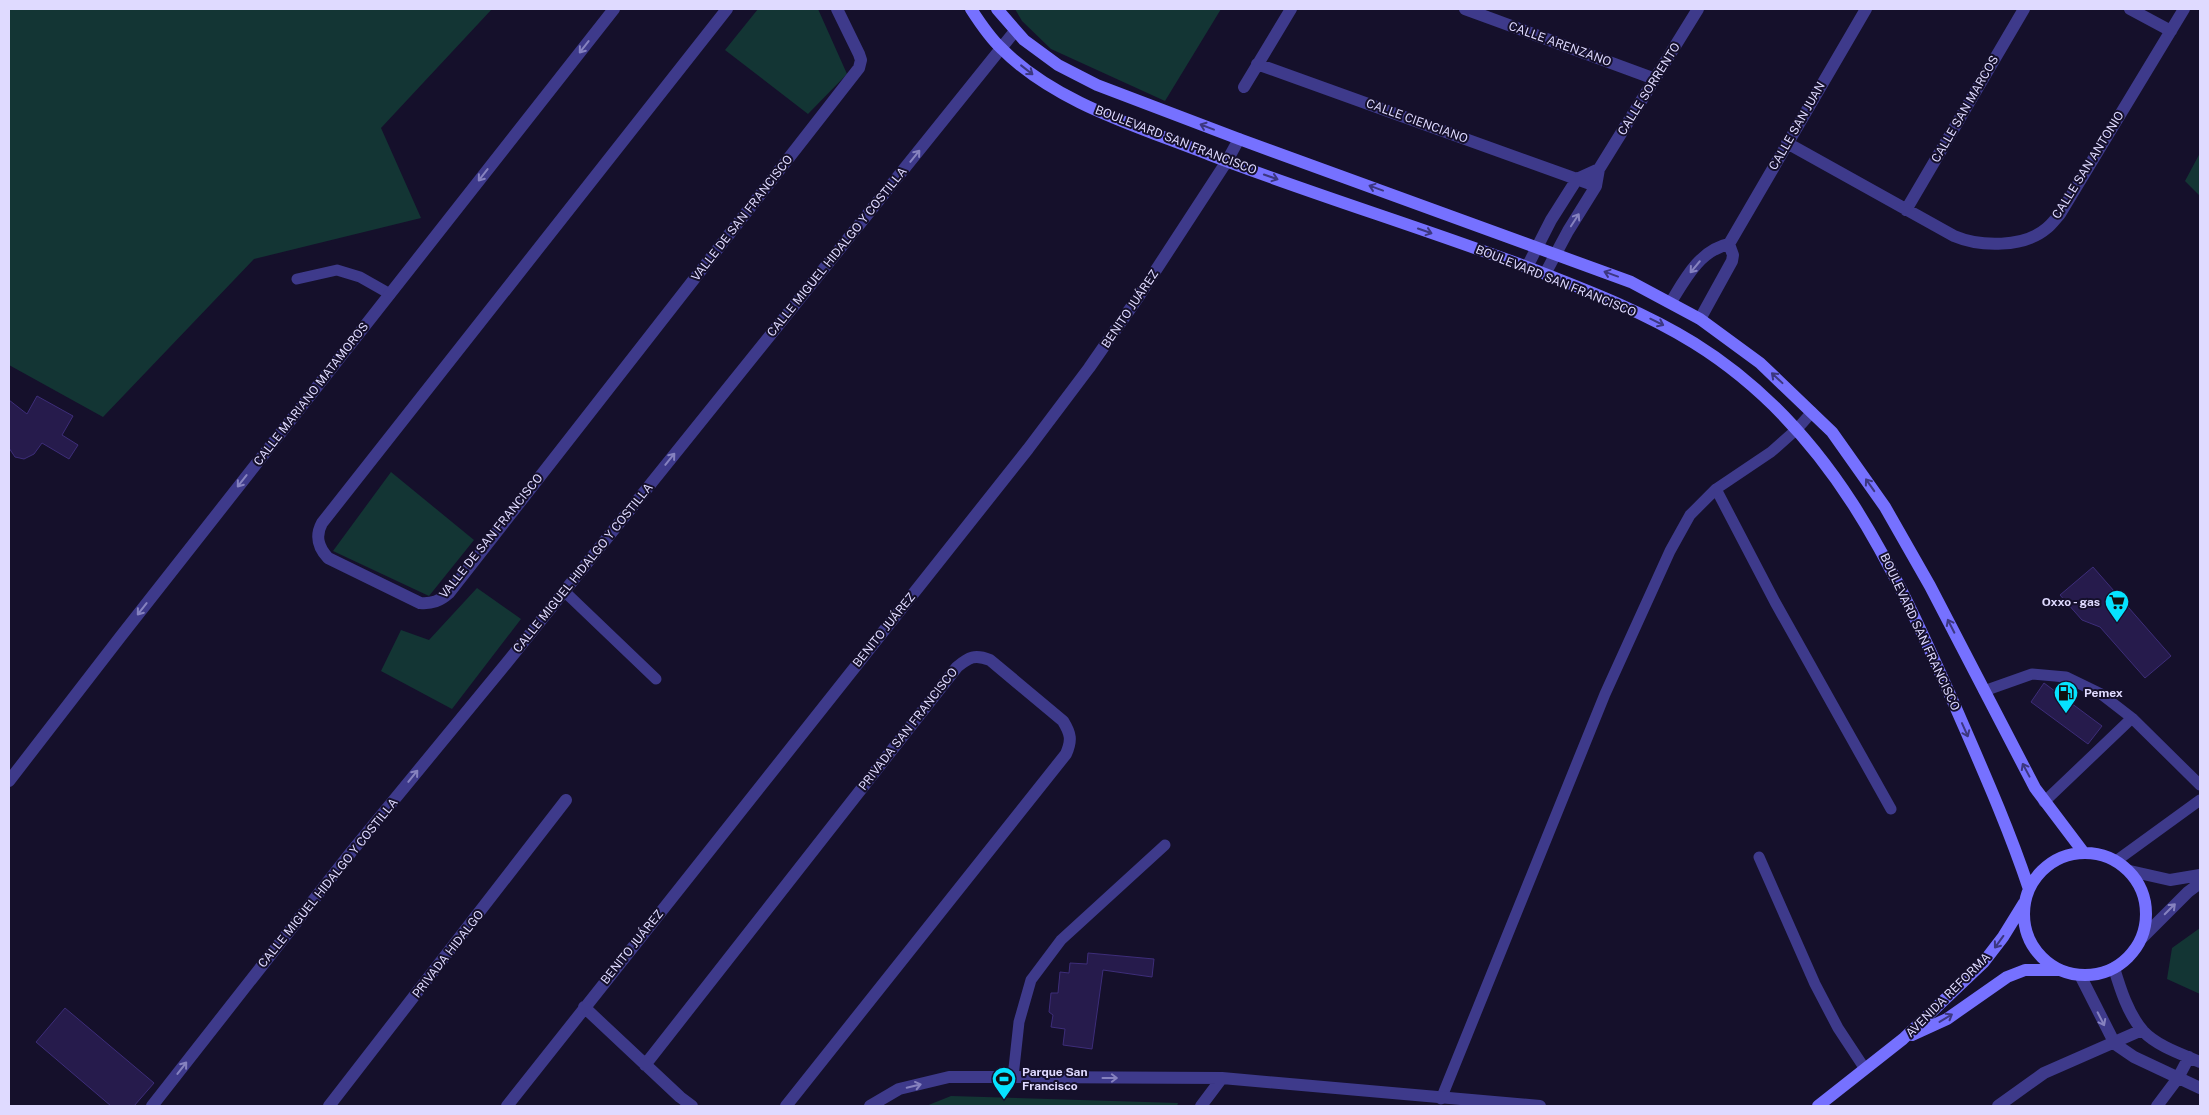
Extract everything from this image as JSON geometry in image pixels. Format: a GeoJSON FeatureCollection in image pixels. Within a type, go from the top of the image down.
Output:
{"type":"FeatureCollection","features":[{"type":"Feature","properties":{"kind":"street","name":"CALLE MARIANO MATAMOROS"},"geometry":{"type":"LineString","coordinates":[[9,781],[614,9]]}},
{"type":"Feature","properties":{"kind":"street","name":"VALLE DE SAN FRANCISCO"},"geometry":{"type":"LineString","coordinates":[[727,9],[322,523],[318,530],[317,538],[328,558],[420,603],[427,604],[439,601],[449,592],[859,68],[859,54],[839,9]]}},
{"type":"Feature","properties":{"kind":"street","name":"BOULEVARD SAN FRANCISCO"},"geometry":{"type":"LineString","coordinates":[[971,9],[1001,49],[1030,73],[1069,96],[1112,116],[1227,161],[1527,267],[1614,301],[1692,342],[1750,383],[1797,429],[1833,473],[1864,520],[1906,597],[2013,840],[2027,895]]}},
{"type":"Feature","properties":{"kind":"street","name":"BOULEVARD SAN FRANCISCO"},"geometry":{"type":"LineString","coordinates":[[997,9],[1024,40],[1058,65],[1097,85],[1239,139],[1631,282],[1700,319],[1760,363],[1832,432],[1885,507],[1930,586],[2044,802],[2084,853]]}},
{"type":"Feature","properties":{"kind":"street"},"geometry":{"type":"LineString","coordinates":[[1244,87],[1291,9]]}},
{"type":"Feature","properties":{"kind":"street","name":"CALLE ARENZANO"},"geometry":{"type":"LineString","coordinates":[[1465,9],[1654,79]]}},
{"type":"Feature","properties":{"kind":"street","name":"CALLE SORRENTO"},"geometry":{"type":"LineString","coordinates":[[1545,274],[1596,186],[1599,169],[1698,9]]}},
{"type":"Feature","properties":{"kind":"street","name":"CALLE SAN JUAN"},"geometry":{"type":"LineString","coordinates":[[1700,319],[1732,261],[1732,250],[1729,244],[1866,9]]}},
{"type":"Feature","properties":{"kind":"street","name":"CALLE SAN MARCOS"},"geometry":{"type":"LineString","coordinates":[[1906,210],[2024,9]]}},
{"type":"Feature","properties":{"kind":"street"},"geometry":{"type":"LineString","coordinates":[[2130,9],[2171,31]]}},
{"type":"Feature","properties":{"kind":"street","name":"CALLE SAN ANTONIO"},"geometry":{"type":"LineString","coordinates":[[1787,143],[1954,236],[1977,243],[2021,240],[2047,228],[2060,214],[2184,9]]}},
{"type":"Feature","properties":{"kind":"street","name":"CALLE MIGUEL HIDALGO Y COSTILLA"},"geometry":{"type":"LineString","coordinates":[[152,1106],[352,851],[1015,31]]}},
{"type":"Feature","properties":{"kind":"street","name":"CALLE CIENCIANO"},"geometry":{"type":"LineString","coordinates":[[1257,64],[1596,186]]}},
{"type":"Feature","properties":{"kind":"street","name":"BENITO JUÁREZ"},"geometry":{"type":"LineString","coordinates":[[507,1106],[1028,449],[1140,296],[1227,161],[1239,139]]}},
{"type":"Feature","properties":{"kind":"street"},"geometry":{"type":"LineString","coordinates":[[1527,267],[1576,179],[1599,169]]}},
{"type":"Feature","properties":{"kind":"street"},"geometry":{"type":"LineString","coordinates":[[1671,302],[1694,266],[1713,249],[1729,244]]}},
{"type":"Feature","properties":{"kind":"street","name":"PRIVADA SAN FRANCISCO"},"geometry":{"type":"LineString","coordinates":[[645,1065],[957,667],[970,657],[979,655],[990,660],[1063,721],[1070,732],[1070,743],[1066,754],[786,1106]]}},
{"type":"Feature","properties":{"kind":"street","name":"PRIVADA HIDALGO"},"geometry":{"type":"LineString","coordinates":[[329,1106],[566,800]]}},
{"type":"Feature","properties":{"kind":"street"},"geometry":{"type":"LineString","coordinates":[[2142,938],[2146,921],[2146,903],[2140,886],[2130,872],[2116,861],[2100,854],[2084,853],[2062,857],[2042,870],[2027,895],[2024,922],[2030,941],[2042,958],[2060,970],[2080,975],[2098,974],[2114,968],[2126,960],[2142,938],[2200,882]]}},
{"type":"Feature","properties":{"kind":"street"},"geometry":{"type":"LineString","coordinates":[[2130,872],[2170,880],[2200,876]]}},
{"type":"Feature","properties":{"kind":"street","name":"AVENIDA REFORMA"},"geometry":{"type":"LineString","coordinates":[[1818,1106],[1903,1039],[1983,963],[2003,937],[2027,895]]}},
{"type":"Feature","properties":{"kind":"street"},"geometry":{"type":"LineString","coordinates":[[2114,968],[2121,990],[2142,1030],[2159,1043],[2194,1059],[2157,1106]]}},
{"type":"Feature","properties":{"kind":"street","name":"AVENIDA REFORMA"},"geometry":{"type":"LineString","coordinates":[[1903,1039],[1947,1018],[2007,977],[2024,970],[2060,970]]}},
{"type":"Feature","properties":{"kind":"street"},"geometry":{"type":"LineString","coordinates":[[2080,975],[2115,1044],[2134,1057],[2200,1088]]}},
{"type":"Feature","properties":{"kind":"street"},"geometry":{"type":"LineString","coordinates":[[584,1007],[645,1065],[692,1106]]}},
{"type":"Feature","properties":{"kind":"street"},"geometry":{"type":"LineString","coordinates":[[1998,1106],[2044,1073],[2074,1059],[2115,1044],[2142,1030]]}},
{"type":"Feature","properties":{"kind":"street"},"geometry":{"type":"LineString","coordinates":[[870,1106],[899,1089],[949,1077],[1013,1077],[1222,1078],[1441,1099],[1540,1106]]}},
{"type":"Feature","properties":{"kind":"street"},"geometry":{"type":"LineString","coordinates":[[1201,1106],[1222,1078]]}},
{"type":"Feature","properties":{"kind":"lane"},"geometry":{"type":"LineString","coordinates":[[297,279],[337,270],[360,277],[390,294]]}},
{"type":"Feature","properties":{"kind":"lane"},"geometry":{"type":"LineString","coordinates":[[1441,1099],[1605,694],[1670,551],[1690,515],[1716,489],[1771,452],[1797,429],[1812,412]]}},
{"type":"Feature","properties":{"kind":"lane"},"geometry":{"type":"LineString","coordinates":[[1716,489],[1775,602],[1891,810]]}},
{"type":"Feature","properties":{"kind":"lane"},"geometry":{"type":"LineString","coordinates":[[564,591],[656,679]]}},
{"type":"Feature","properties":{"kind":"lane"},"geometry":{"type":"LineString","coordinates":[[1984,691],[2032,674],[2066,677],[2101,694],[2132,718],[2200,785]]}},
{"type":"Feature","properties":{"kind":"lane"},"geometry":{"type":"LineString","coordinates":[[2044,802],[2132,718]]}},
{"type":"Feature","properties":{"kind":"lane"},"geometry":{"type":"LineString","coordinates":[[2116,861],[2200,800]]}},
{"type":"Feature","properties":{"kind":"lane"},"geometry":{"type":"LineString","coordinates":[[1013,1077],[1018,1022],[1031,980],[1061,940],[1165,845]]}},
{"type":"Feature","properties":{"kind":"lane"},"geometry":{"type":"LineString","coordinates":[[1759,857],[1815,984],[1838,1028],[1865,1068]]}},
{"type":"Feature","properties":{"kind":"green space"},"geometry":{"type":"Polygon","coordinates":[[[9,9],[492,9],[381,128],[421,218],[254,259],[103,417],[9,365],[9,9]]]}},
{"type":"Feature","properties":{"kind":"green space"},"geometry":{"type":"Polygon","coordinates":[[[758,9],[818,9],[847,74],[808,114],[725,50],[758,9]]]}},
{"type":"Feature","properties":{"kind":"green space"},"geometry":{"type":"Polygon","coordinates":[[[1015,9],[1221,9],[1165,101],[1051,49],[1022,21],[1015,9]]]}},
{"type":"Feature","properties":{"kind":"green space"},"geometry":{"type":"Polygon","coordinates":[[[2200,153],[2200,196],[2185,181],[2200,153]]]}},
{"type":"Feature","properties":{"kind":"green space"},"geometry":{"type":"Polygon","coordinates":[[[391,472],[474,540],[429,596],[333,551],[391,472]]]}},
{"type":"Feature","properties":{"kind":"green space"},"geometry":{"type":"Polygon","coordinates":[[[477,588],[521,619],[452,709],[381,671],[401,630],[429,640],[477,588]]]}},
{"type":"Feature","properties":{"kind":"green space"},"geometry":{"type":"Polygon","coordinates":[[[2200,928],[2200,994],[2167,979],[2172,948],[2200,928]]]}},
{"type":"Feature","properties":{"kind":"green space","name":"Parque San Francisco"},"geometry":{"type":"Polygon","coordinates":[[[951,1096],[1178,1103],[1177,1106],[926,1106],[951,1096]]]}},
{"type":"Feature","properties":{"kind":"building"},"geometry":{"type":"Polygon","coordinates":[[[37,396],[73,416],[62,435],[78,445],[69,459],[42,443],[34,454],[24,459],[15,457],[9,448],[9,400],[27,414],[37,396]]]}},
{"type":"Feature","properties":{"kind":"building","name":"Oxxo - gas"},"geometry":{"type":"Polygon","coordinates":[[[2093,567],[2171,656],[2145,678],[2100,627],[2082,620],[2060,595],[2093,567]]]}},
{"type":"Feature","properties":{"kind":"building","name":"Pemex"},"geometry":{"type":"Polygon","coordinates":[[[2044,683],[2102,726],[2088,744],[2031,702],[2044,683]]]}},
{"type":"Feature","properties":{"kind":"building"},"geometry":{"type":"Polygon","coordinates":[[[1088,953],[1154,959],[1152,977],[1103,970],[1092,1049],[1063,1045],[1065,1029],[1051,1027],[1053,1015],[1049,1012],[1051,993],[1058,993],[1060,972],[1069,973],[1070,963],[1087,964],[1088,953]]]}},
{"type":"Feature","properties":{"kind":"building"},"geometry":{"type":"Polygon","coordinates":[[[65,1008],[154,1083],[134,1106],[111,1106],[36,1042],[65,1008]]]}},
{"type":"Feature","properties":{"kind":"place","name":"Oxxo - gas"},"geometry":{"type":"Point","coordinates":[2117,623]}},
{"type":"Feature","properties":{"kind":"place","name":"Pemex"},"geometry":{"type":"Point","coordinates":[2066,714]}},
{"type":"Feature","properties":{"kind":"place","name":"Parque San Francisco"},"geometry":{"type":"Point","coordinates":[1004,1100]}}]}
